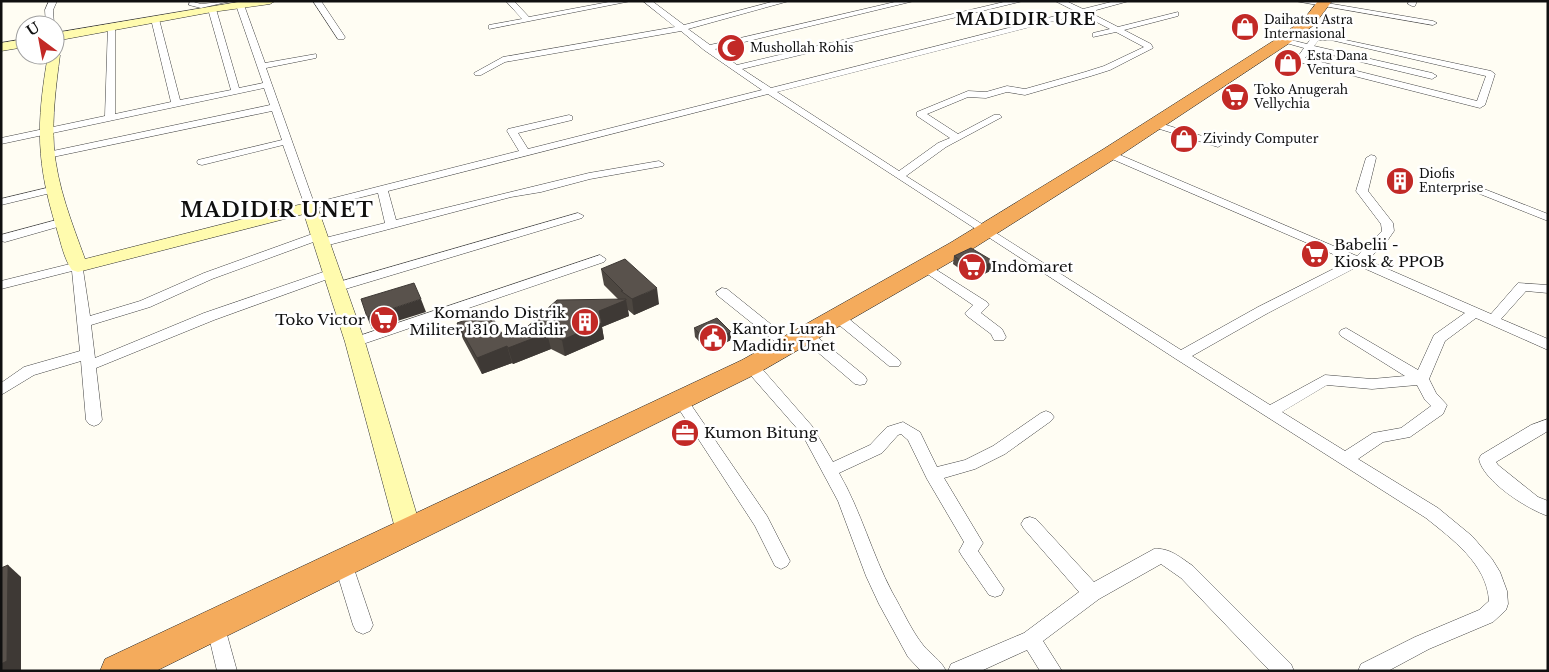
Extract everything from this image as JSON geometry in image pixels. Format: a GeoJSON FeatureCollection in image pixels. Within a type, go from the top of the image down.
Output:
{"type":"FeatureCollection","features":[{"type":"Feature","properties":{"kind":"highway"},"geometry":{"type":"LineString","coordinates":[[123,670],[751,366],[985,231],[1109,154],[1283,41],[1308,22],[1315,2]]}},
{"type":"Feature","properties":{"kind":"street"},"geometry":{"type":"LineString","coordinates":[[49,15],[52,1]]}},
{"type":"Feature","properties":{"kind":"street"},"geometry":{"type":"LineString","coordinates":[[192,3],[201,6],[227,1]]}},
{"type":"Feature","properties":{"kind":"street"},"geometry":{"type":"LineString","coordinates":[[65,37],[212,9],[270,1]]}},
{"type":"Feature","properties":{"kind":"street"},"geometry":{"type":"LineString","coordinates":[[317,1],[341,37]]}},
{"type":"Feature","properties":{"kind":"street"},"geometry":{"type":"LineString","coordinates":[[510,1],[526,19]]}},
{"type":"Feature","properties":{"kind":"street"},"geometry":{"type":"LineString","coordinates":[[492,27],[627,1]]}},
{"type":"Feature","properties":{"kind":"street"},"geometry":{"type":"LineString","coordinates":[[648,1],[707,48],[768,91],[1181,356],[1432,513],[1457,532],[1489,568],[1500,594],[1500,604],[1486,616],[1422,643],[1368,671]]}},
{"type":"Feature","properties":{"kind":"street"},"geometry":{"type":"LineString","coordinates":[[478,74],[503,60],[681,28],[785,1]]}},
{"type":"Feature","properties":{"kind":"street"},"geometry":{"type":"LineString","coordinates":[[707,48],[910,1]]}},
{"type":"Feature","properties":{"kind":"street"},"geometry":{"type":"LineString","coordinates":[[735,68],[1019,1]]}},
{"type":"Feature","properties":{"kind":"street"},"geometry":{"type":"LineString","coordinates":[[958,138],[920,114],[947,101],[968,94],[986,95],[1007,89],[1025,92],[1088,74],[1107,68],[1149,48],[1118,30],[1059,1]]}},
{"type":"Feature","properties":{"kind":"street"},"geometry":{"type":"LineString","coordinates":[[1,285],[1125,1]]}},
{"type":"Feature","properties":{"kind":"street"},"geometry":{"type":"LineString","coordinates":[[1315,2],[1433,23]]}},
{"type":"Feature","properties":{"kind":"street"},"geometry":{"type":"LineString","coordinates":[[240,5],[260,67],[288,141],[355,342],[410,532]]}},
{"type":"Feature","properties":{"kind":"street"},"geometry":{"type":"LineString","coordinates":[[212,9],[236,92]]}},
{"type":"Feature","properties":{"kind":"street"},"geometry":{"type":"LineString","coordinates":[[1096,34],[1118,30],[1175,14]]}},
{"type":"Feature","properties":{"kind":"street"},"geometry":{"type":"LineString","coordinates":[[155,20],[176,104]]}},
{"type":"Feature","properties":{"kind":"street"},"geometry":{"type":"LineString","coordinates":[[110,118],[111,27]]}},
{"type":"Feature","properties":{"kind":"street"},"geometry":{"type":"LineString","coordinates":[[1322,37],[1442,63],[1491,74],[1480,105],[1306,62],[1301,58],[1316,38],[1322,37]]}},
{"type":"Feature","properties":{"kind":"street"},"geometry":{"type":"LineString","coordinates":[[1283,41],[1432,76]]}},
{"type":"Feature","properties":{"kind":"street"},"geometry":{"type":"LineString","coordinates":[[1,47],[15,44]]}},
{"type":"Feature","properties":{"kind":"street"},"geometry":{"type":"LineString","coordinates":[[260,67],[313,56]]}},
{"type":"Feature","properties":{"kind":"street"},"geometry":{"type":"LineString","coordinates":[[1422,91],[1426,90],[1432,76],[1440,71],[1442,63]]}},
{"type":"Feature","properties":{"kind":"street"},"geometry":{"type":"LineString","coordinates":[[53,65],[46,132],[48,154],[55,190],[78,266],[94,420]]}},
{"type":"Feature","properties":{"kind":"street"},"geometry":{"type":"LineString","coordinates":[[1,141],[267,85]]}},
{"type":"Feature","properties":{"kind":"street"},"geometry":{"type":"LineString","coordinates":[[48,154],[276,107]]}},
{"type":"Feature","properties":{"kind":"street"},"geometry":{"type":"LineString","coordinates":[[899,176],[942,145],[997,116]]}},
{"type":"Feature","properties":{"kind":"street"},"geometry":{"type":"LineString","coordinates":[[525,153],[512,132],[569,118]]}},
{"type":"Feature","properties":{"kind":"street"},"geometry":{"type":"LineString","coordinates":[[1153,124],[1218,144]]}},
{"type":"Feature","properties":{"kind":"street"},"geometry":{"type":"LineString","coordinates":[[202,162],[288,141]]}},
{"type":"Feature","properties":{"kind":"street"},"geometry":{"type":"LineString","coordinates":[[1109,154],[1359,261],[1548,346]]}},
{"type":"Feature","properties":{"kind":"street"},"geometry":{"type":"LineString","coordinates":[[1181,356],[1263,310],[1359,261],[1381,241],[1388,232],[1387,223],[1362,191],[1371,158]]}},
{"type":"Feature","properties":{"kind":"street"},"geometry":{"type":"LineString","coordinates":[[84,322],[145,304],[208,276],[320,240],[480,201],[541,189],[589,176],[659,164]]}},
{"type":"Feature","properties":{"kind":"street"},"geometry":{"type":"LineString","coordinates":[[382,189],[391,224]]}},
{"type":"Feature","properties":{"kind":"street"},"geometry":{"type":"LineString","coordinates":[[1,202],[55,190]]}},
{"type":"Feature","properties":{"kind":"street"},"geometry":{"type":"LineString","coordinates":[[1479,190],[1548,218]]}},
{"type":"Feature","properties":{"kind":"street"},"geometry":{"type":"LineString","coordinates":[[1,390],[29,371],[87,360],[275,291],[334,280],[578,216]]}},
{"type":"Feature","properties":{"kind":"street"},"geometry":{"type":"LineString","coordinates":[[5,238],[64,222]]}},
{"type":"Feature","properties":{"kind":"street"},"geometry":{"type":"LineString","coordinates":[[355,342],[600,260]]}},
{"type":"Feature","properties":{"kind":"street"},"geometry":{"type":"LineString","coordinates":[[924,266],[982,305],[972,313],[997,332],[999,337]]}},
{"type":"Feature","properties":{"kind":"street"},"geometry":{"type":"LineString","coordinates":[[1492,321],[1523,286],[1543,290],[1548,289]]}},
{"type":"Feature","properties":{"kind":"street"},"geometry":{"type":"LineString","coordinates":[[722,292],[860,380]]}},
{"type":"Feature","properties":{"kind":"street"},"geometry":{"type":"LineString","coordinates":[[1422,379],[1439,338],[1473,313]]}},
{"type":"Feature","properties":{"kind":"street"},"geometry":{"type":"LineString","coordinates":[[838,317],[894,363]]}},
{"type":"Feature","properties":{"kind":"street"},"geometry":{"type":"LineString","coordinates":[[1346,333],[1422,379],[1430,396],[1439,405],[1438,410],[1406,433],[1379,437],[1346,459]]}},
{"type":"Feature","properties":{"kind":"street"},"geometry":{"type":"LineString","coordinates":[[751,366],[807,430],[846,500],[886,598],[915,650],[936,671]]}},
{"type":"Feature","properties":{"kind":"street"},"geometry":{"type":"LineString","coordinates":[[1270,412],[1325,380],[1372,384],[1422,379]]}},
{"type":"Feature","properties":{"kind":"street"},"geometry":{"type":"LineString","coordinates":[[680,400],[761,521],[781,561]]}},
{"type":"Feature","properties":{"kind":"street"},"geometry":{"type":"LineString","coordinates":[[933,474],[976,461],[999,450],[1046,418]]}},
{"type":"Feature","properties":{"kind":"street"},"geometry":{"type":"LineString","coordinates":[[1548,425],[1536,429],[1487,459],[1492,470],[1532,502],[1548,509]]}},
{"type":"Feature","properties":{"kind":"street"},"geometry":{"type":"LineString","coordinates":[[830,470],[876,449],[882,445],[883,438],[888,433],[903,428],[914,436],[933,474],[974,543],[968,550],[995,588]]}},
{"type":"Feature","properties":{"kind":"street"},"geometry":{"type":"LineString","coordinates":[[1030,524],[1092,593]]}},
{"type":"Feature","properties":{"kind":"street"},"geometry":{"type":"LineString","coordinates":[[958,671],[1031,638],[1092,593],[1154,557],[1161,556],[1169,559],[1186,572],[1284,671]]}},
{"type":"Feature","properties":{"kind":"street"},"geometry":{"type":"LineString","coordinates":[[343,563],[363,625]]}},
{"type":"Feature","properties":{"kind":"street"},"geometry":{"type":"LineString","coordinates":[[216,624],[228,671]]}},
{"type":"Feature","properties":{"kind":"street"},"geometry":{"type":"LineString","coordinates":[[1031,638],[1052,671]]}},
{"type":"Feature","properties":{"kind":"building"},"geometry":{"type":"Polygon","coordinates":[[[971,248],[993,261],[976,271],[954,256],[971,248]]]}},
{"type":"Feature","properties":{"kind":"building"},"geometry":{"type":"Polygon","coordinates":[[[625,259],[657,288],[632,299],[621,291],[623,291],[601,269],[625,259]]]}},
{"type":"Feature","properties":{"kind":"building"},"geometry":{"type":"Polygon","coordinates":[[[414,283],[421,299],[367,317],[361,299],[414,283]]]}},
{"type":"Feature","properties":{"kind":"building"},"geometry":{"type":"Polygon","coordinates":[[[626,299],[599,311],[602,323],[562,340],[547,333],[477,358],[457,323],[489,312],[504,337],[526,328],[557,300],[626,299]]]}},
{"type":"Feature","properties":{"kind":"building"},"geometry":{"type":"Polygon","coordinates":[[[717,318],[731,332],[708,342],[694,328],[717,318]]]}},
{"type":"Feature","properties":{"kind":"building"},"geometry":{"type":"Polygon","coordinates":[[[8,565],[7,661],[1,664],[1,568],[8,565]]]}},
{"type":"Feature","properties":{"kind":"place","name":"Daihatsu Astra Internasional"},"geometry":{"type":"Point","coordinates":[1245,27]}},
{"type":"Feature","properties":{"kind":"place","name":"Mushollah Rohis"},"geometry":{"type":"Point","coordinates":[731,48]}},
{"type":"Feature","properties":{"kind":"place","name":"Esta Dana Ventura"},"geometry":{"type":"Point","coordinates":[1288,63]}},
{"type":"Feature","properties":{"kind":"place","name":"Toko Anugerah Vellychia"},"geometry":{"type":"Point","coordinates":[1235,97]}},
{"type":"Feature","properties":{"kind":"place","name":"Zivindy Computer"},"geometry":{"type":"Point","coordinates":[1184,139]}},
{"type":"Feature","properties":{"kind":"place","name":"Diofis Enterprise"},"geometry":{"type":"Point","coordinates":[1400,181]}},
{"type":"Feature","properties":{"kind":"place","name":"Babelii - Kiosk & PPOB"},"geometry":{"type":"Point","coordinates":[1315,254]}},
{"type":"Feature","properties":{"kind":"place","name":"Indomaret"},"geometry":{"type":"Point","coordinates":[972,267]}},
{"type":"Feature","properties":{"kind":"place","name":"Toko Victor"},"geometry":{"type":"Point","coordinates":[384,320]}},
{"type":"Feature","properties":{"kind":"place","name":"Komando Distrik Militer 1310 Madidir"},"geometry":{"type":"Point","coordinates":[585,322]}},
{"type":"Feature","properties":{"kind":"place","name":"Kantor Lurah Madidir Unet"},"geometry":{"type":"Point","coordinates":[713,338]}},
{"type":"Feature","properties":{"kind":"place","name":"Kumon Bitung"},"geometry":{"type":"Point","coordinates":[685,433]}},
{"type":"Feature","properties":{"kind":"district","name":"MADIDIR URE"},"geometry":{"type":"Point","coordinates":[1026,19]}},
{"type":"Feature","properties":{"kind":"district","name":"MADIDIR UNET"},"geometry":{"type":"Point","coordinates":[277,210]}}]}
